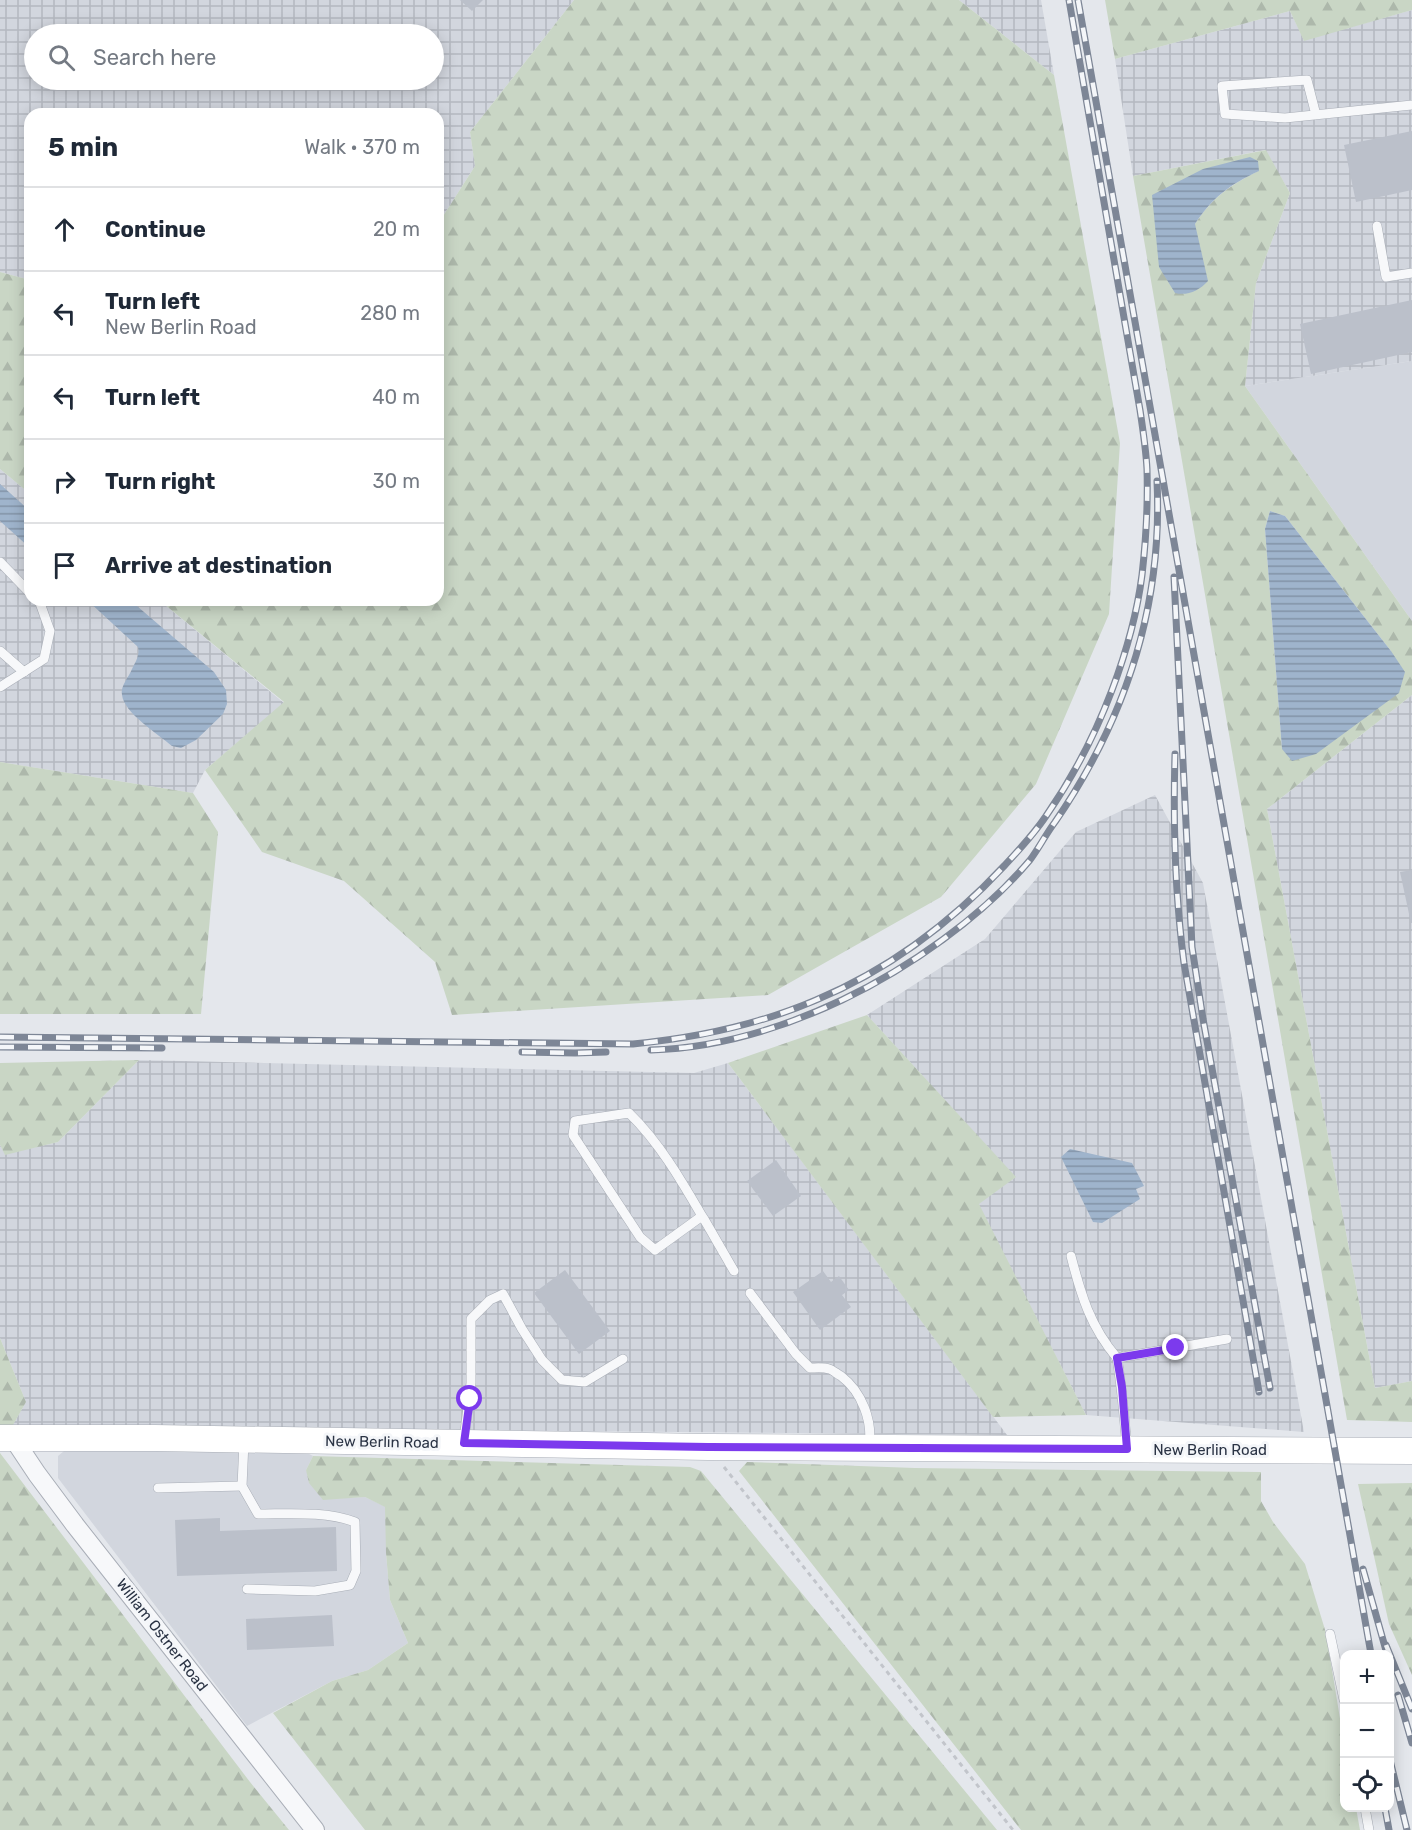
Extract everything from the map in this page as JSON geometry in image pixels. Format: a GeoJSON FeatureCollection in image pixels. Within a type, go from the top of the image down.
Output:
{"type":"FeatureCollection","features":[{"type":"Feature","properties":{"kind":"street","name":"New Berlin Road"},"geometry":{"type":"LineString","coordinates":[[7,1438],[245,1439],[708,1447],[1412,1451]]}},
{"type":"Feature","properties":{"kind":"street","name":"William Ostner Road"},"geometry":{"type":"LineString","coordinates":[[7,1438],[315,1830]]}},
{"type":"Feature","properties":{"kind":"lane"},"geometry":{"type":"LineString","coordinates":[[1317,115],[1307,80],[1222,86],[1225,114],[1285,118],[1317,115],[1412,105]]}},
{"type":"Feature","properties":{"kind":"lane"},"geometry":{"type":"LineString","coordinates":[[1377,226],[1386,277],[1412,273]]}},
{"type":"Feature","properties":{"kind":"lane"},"geometry":{"type":"LineString","coordinates":[[0,562],[24,587]]}},
{"type":"Feature","properties":{"kind":"lane"},"geometry":{"type":"LineString","coordinates":[[0,687],[44,659],[50,631],[40,606]]}},
{"type":"Feature","properties":{"kind":"lane"},"geometry":{"type":"LineString","coordinates":[[0,651],[24,672]]}},
{"type":"Feature","properties":{"kind":"lane"},"geometry":{"type":"LineString","coordinates":[[702,1215],[655,1250],[640,1237],[573,1135],[575,1121],[629,1113],[641,1125],[677,1175],[702,1215],[734,1271]]}},
{"type":"Feature","properties":{"kind":"lane"},"geometry":{"type":"LineString","coordinates":[[1071,1256],[1084,1303],[1093,1325],[1117,1358],[1122,1387],[1127,1449]]}},
{"type":"Feature","properties":{"kind":"lane"},"geometry":{"type":"LineString","coordinates":[[750,1293],[796,1354],[810,1368],[830,1369],[847,1381],[859,1397],[866,1412],[871,1435],[869,1447]]}},
{"type":"Feature","properties":{"kind":"lane"},"geometry":{"type":"LineString","coordinates":[[464,1443],[471,1383],[471,1319],[490,1300],[503,1294],[542,1360],[562,1380],[585,1382],[623,1359]]}},
{"type":"Feature","properties":{"kind":"lane"},"geometry":{"type":"LineString","coordinates":[[1117,1358],[1227,1339]]}},
{"type":"Feature","properties":{"kind":"lane"},"geometry":{"type":"LineString","coordinates":[[245,1439],[242,1486],[258,1514],[340,1517],[355,1522],[356,1570],[350,1586],[315,1591],[248,1589]]}},
{"type":"Feature","properties":{"kind":"lane"},"geometry":{"type":"LineString","coordinates":[[158,1488],[242,1486]]}},
{"type":"Feature","properties":{"kind":"lane"},"geometry":{"type":"LineString","coordinates":[[1330,1634],[1340,1681]]}},
{"type":"Feature","properties":{"kind":"lane"},"geometry":{"type":"LineString","coordinates":[[1366,1812],[1369,1830]]}},
{"type":"Feature","properties":{"kind":"path"},"geometry":{"type":"LineString","coordinates":[[708,1447],[1013,1830]]}},
{"type":"Feature","properties":{"kind":"shaded area"},"geometry":{"type":"Polygon","coordinates":[[[0,0],[574,0],[470,132],[475,166],[444,215],[444,108],[24,108],[24,278],[0,272],[0,0]]]}},
{"type":"Feature","properties":{"kind":"shaded area"},"geometry":{"type":"Polygon","coordinates":[[[959,0],[1041,0],[1054,75],[959,0]]]}},
{"type":"Feature","properties":{"kind":"shaded area"},"geometry":{"type":"Polygon","coordinates":[[[1412,10],[1412,361],[1245,386],[1256,283],[1290,193],[1265,150],[1133,176],[1115,59],[1290,11],[1304,40],[1412,10]]]}},
{"type":"Feature","properties":{"kind":"shaded area"},"geometry":{"type":"Polygon","coordinates":[[[1412,361],[1412,621],[1245,386],[1412,361]]]}},
{"type":"Feature","properties":{"kind":"shaded area"},"geometry":{"type":"Polygon","coordinates":[[[0,469],[24,489],[24,606],[166,606],[284,703],[205,770],[193,793],[0,762],[0,469]]]}},
{"type":"Feature","properties":{"kind":"shaded area"},"geometry":{"type":"Polygon","coordinates":[[[1412,695],[1412,1381],[1375,1388],[1267,809],[1412,695]]]}},
{"type":"Feature","properties":{"kind":"shaded area"},"geometry":{"type":"Polygon","coordinates":[[[1155,795],[1203,883],[1304,1432],[1086,1415],[978,1204],[1015,1177],[867,1015],[985,939],[1076,832],[1155,795]]]}},
{"type":"Feature","properties":{"kind":"shaded area"},"geometry":{"type":"Polygon","coordinates":[[[139,1060],[694,1073],[728,1063],[1007,1435],[12,1426],[26,1402],[0,1338],[0,1145],[5,1154],[58,1142],[139,1060]]]}},
{"type":"Feature","properties":{"kind":"shaded area"},"geometry":{"type":"Polygon","coordinates":[[[70,1446],[294,1446],[313,1456],[306,1470],[323,1499],[365,1497],[386,1507],[386,1553],[390,1600],[408,1643],[368,1670],[332,1681],[247,1726],[58,1478],[58,1456],[70,1446]]]}},
{"type":"Feature","properties":{"kind":"green space"},"geometry":{"type":"Polygon","coordinates":[[[574,0],[959,0],[1054,75],[1120,443],[1109,614],[1036,784],[941,897],[768,995],[452,1015],[435,962],[344,881],[262,852],[205,770],[284,702],[166,606],[444,606],[444,215],[475,166],[470,132],[574,0]]]}},
{"type":"Feature","properties":{"kind":"green space"},"geometry":{"type":"Polygon","coordinates":[[[1105,0],[1412,0],[1412,10],[1304,41],[1290,11],[1115,59],[1105,0]]]}},
{"type":"Feature","properties":{"kind":"green space"},"geometry":{"type":"Polygon","coordinates":[[[1266,150],[1290,193],[1256,283],[1245,386],[1412,621],[1412,695],[1267,809],[1375,1388],[1412,1381],[1412,1422],[1347,1420],[1133,176],[1266,150]],[[1203,169],[1195,224],[1208,206],[1222,193],[1258,171],[1203,169]],[[1270,511],[1265,529],[1282,749],[1391,651],[1285,516],[1270,511]]]}},
{"type":"Feature","properties":{"kind":"green space"},"geometry":{"type":"Polygon","coordinates":[[[0,272],[24,278],[24,489],[0,469],[0,272]]]}},
{"type":"Feature","properties":{"kind":"green space"},"geometry":{"type":"Polygon","coordinates":[[[0,762],[193,793],[218,832],[201,1014],[0,1014],[0,762]]]}},
{"type":"Feature","properties":{"kind":"green space"},"geometry":{"type":"Polygon","coordinates":[[[867,1015],[1016,1177],[979,1204],[1086,1415],[993,1417],[728,1063],[867,1015]]]}},
{"type":"Feature","properties":{"kind":"green space"},"geometry":{"type":"Polygon","coordinates":[[[139,1060],[58,1142],[5,1155],[0,1145],[0,1063],[139,1060]]]}},
{"type":"Feature","properties":{"kind":"green space"},"geometry":{"type":"Polygon","coordinates":[[[0,1338],[26,1402],[0,1448],[0,1338]]]}},
{"type":"Feature","properties":{"kind":"green space"},"geometry":{"type":"Polygon","coordinates":[[[0,1453],[250,1782],[289,1830],[0,1830],[0,1453]]]}},
{"type":"Feature","properties":{"kind":"green space"},"geometry":{"type":"Polygon","coordinates":[[[313,1456],[690,1467],[701,1471],[997,1830],[365,1830],[273,1713],[332,1681],[368,1670],[408,1643],[390,1600],[385,1507],[365,1497],[323,1500],[309,1483],[306,1470],[313,1456]]]}},
{"type":"Feature","properties":{"kind":"green space"},"geometry":{"type":"Polygon","coordinates":[[[747,1462],[915,1468],[1261,1472],[1261,1501],[1273,1522],[1305,1564],[1326,1633],[1340,1719],[1340,1812],[1357,1812],[1360,1830],[1021,1830],[739,1471],[747,1462]]]}},
{"type":"Feature","properties":{"kind":"green space"},"geometry":{"type":"Polygon","coordinates":[[[1412,1483],[1412,1675],[1389,1624],[1358,1484],[1412,1483]]]}},
{"type":"Feature","properties":{"kind":"water"},"geometry":{"type":"Polygon","coordinates":[[[1250,157],[1258,161],[1259,171],[1239,181],[1223,193],[1208,206],[1195,224],[1208,281],[1193,292],[1175,293],[1159,267],[1152,195],[1203,169],[1250,157]]]}},
{"type":"Feature","properties":{"kind":"water"},"geometry":{"type":"Polygon","coordinates":[[[0,484],[24,506],[24,543],[0,521],[0,484]]]}},
{"type":"Feature","properties":{"kind":"water"},"geometry":{"type":"Polygon","coordinates":[[[1270,511],[1285,516],[1405,672],[1399,693],[1316,754],[1292,761],[1282,749],[1265,529],[1270,511]]]}},
{"type":"Feature","properties":{"kind":"water"},"geometry":{"type":"Polygon","coordinates":[[[94,606],[137,606],[214,672],[226,690],[227,704],[223,714],[196,740],[181,748],[172,746],[143,723],[124,702],[123,685],[137,658],[138,647],[94,606]]]}},
{"type":"Feature","properties":{"kind":"water"},"geometry":{"type":"Polygon","coordinates":[[[1070,1149],[1132,1163],[1144,1186],[1136,1189],[1140,1199],[1102,1223],[1093,1222],[1061,1157],[1070,1149]]]}},
{"type":"Feature","properties":{"kind":"building"},"geometry":{"type":"Polygon","coordinates":[[[460,0],[483,0],[472,11],[460,0]]]}},
{"type":"Feature","properties":{"kind":"building"},"geometry":{"type":"Polygon","coordinates":[[[1412,131],[1412,190],[1356,202],[1344,145],[1412,131]]]}},
{"type":"Feature","properties":{"kind":"building"},"geometry":{"type":"Polygon","coordinates":[[[1412,300],[1412,352],[1311,374],[1300,324],[1412,300]]]}},
{"type":"Feature","properties":{"kind":"building"},"geometry":{"type":"Polygon","coordinates":[[[1412,870],[1412,923],[1411,923],[1400,872],[1412,870]]]}},
{"type":"Feature","properties":{"kind":"building"},"geometry":{"type":"Polygon","coordinates":[[[776,1160],[801,1196],[773,1216],[747,1181],[776,1160]]]}},
{"type":"Feature","properties":{"kind":"building"},"geometry":{"type":"Polygon","coordinates":[[[565,1270],[610,1331],[579,1354],[534,1293],[565,1270]]]}},
{"type":"Feature","properties":{"kind":"building"},"geometry":{"type":"Polygon","coordinates":[[[823,1271],[831,1282],[839,1276],[849,1290],[842,1295],[851,1307],[820,1330],[793,1292],[823,1271]]]}},
{"type":"Feature","properties":{"kind":"building"},"geometry":{"type":"Polygon","coordinates":[[[220,1518],[220,1531],[336,1527],[337,1571],[177,1576],[175,1520],[220,1518]]]}},
{"type":"Feature","properties":{"kind":"building"},"geometry":{"type":"Polygon","coordinates":[[[332,1615],[334,1646],[247,1650],[246,1619],[332,1615]]]}},
{"type":"Feature","properties":{"kind":"railway"},"geometry":{"type":"LineString","coordinates":[[0,1037],[633,1044],[680,1038],[772,1017],[843,988],[917,943],[984,886],[1021,848],[1041,823],[1091,739],[1112,690],[1126,648],[1142,575],[1147,462],[1069,0]]}},
{"type":"Feature","properties":{"kind":"railway"},"geometry":{"type":"LineString","coordinates":[[1078,0],[1370,1650]]}},
{"type":"Feature","properties":{"kind":"railway"},"geometry":{"type":"LineString","coordinates":[[651,1050],[700,1045],[749,1035],[797,1019],[842,1000],[893,973],[943,939],[990,901],[1030,860],[1080,783],[1120,702],[1146,617],[1157,527],[1157,481]]}},
{"type":"Feature","properties":{"kind":"railway"},"geometry":{"type":"LineString","coordinates":[[1174,577],[1192,947],[1270,1388]]}},
{"type":"Feature","properties":{"kind":"railway"},"geometry":{"type":"LineString","coordinates":[[1175,754],[1175,858],[1184,963],[1259,1392]]}},
{"type":"Feature","properties":{"kind":"railway"},"geometry":{"type":"LineString","coordinates":[[0,1047],[162,1048]]}},
{"type":"Feature","properties":{"kind":"railway"},"geometry":{"type":"LineString","coordinates":[[522,1052],[606,1052]]}},
{"type":"Feature","properties":{"kind":"railway"},"geometry":{"type":"LineString","coordinates":[[1363,1569],[1386,1650]]}},
{"type":"Feature","properties":{"kind":"railway"},"geometry":{"type":"LineString","coordinates":[[1386,1645],[1412,1709]]}},
{"type":"Feature","properties":{"kind":"railway"},"geometry":{"type":"LineString","coordinates":[[1398,1695],[1412,1743]]}},
{"type":"Feature","properties":{"kind":"railway"},"geometry":{"type":"LineString","coordinates":[[1394,1776],[1407,1830]]}},
{"type":"Feature","properties":{"kind":"railway"},"geometry":{"type":"LineString","coordinates":[[1386,1812],[1389,1830]]}},
{"type":"Feature","properties":{"kind":"route"},"geometry":{"type":"LineString","coordinates":[[470,1399],[464,1443],[1127,1449],[1122,1387],[1117,1358],[1176,1348]]}}]}
